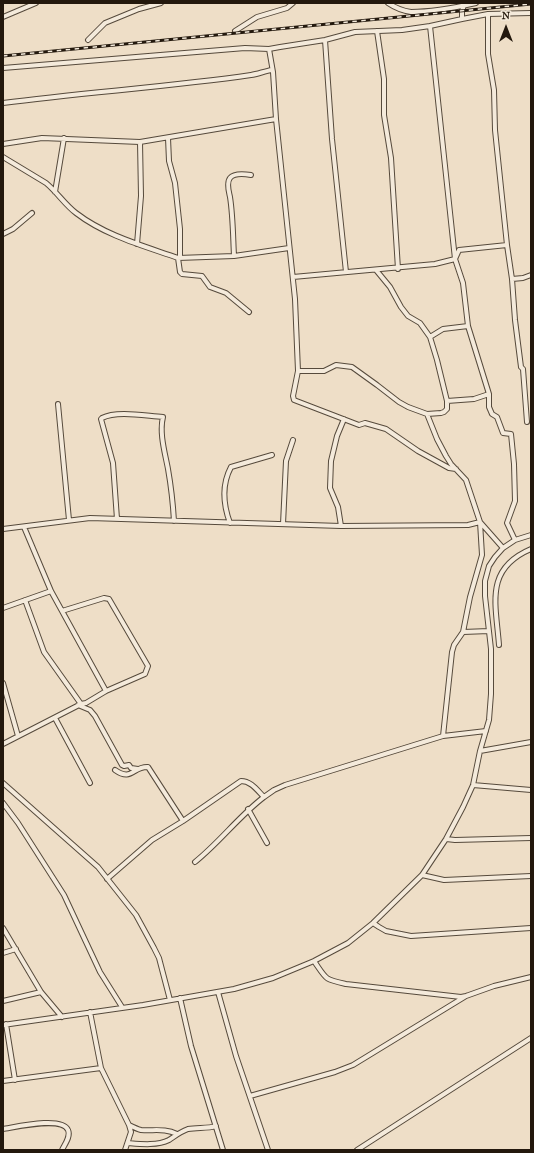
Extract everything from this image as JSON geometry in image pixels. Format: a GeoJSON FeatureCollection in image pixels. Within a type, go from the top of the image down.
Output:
{"type":"FeatureCollection","features":[{"type":"Feature","properties":{"kind":"street"},"geometry":{"type":"LineString","coordinates":[[3,17],[36,3]]}},
{"type":"Feature","properties":{"kind":"street"},"geometry":{"type":"LineString","coordinates":[[88,40],[105,23],[138,9],[161,3]]}},
{"type":"Feature","properties":{"kind":"street"},"geometry":{"type":"LineString","coordinates":[[235,31],[257,17],[287,8],[293,3]]}},
{"type":"Feature","properties":{"kind":"street"},"geometry":{"type":"LineString","coordinates":[[388,3],[410,12],[476,3]]}},
{"type":"Feature","properties":{"kind":"street"},"geometry":{"type":"LineString","coordinates":[[462,19],[464,4]]}},
{"type":"Feature","properties":{"kind":"street"},"geometry":{"type":"LineString","coordinates":[[488,14],[488,54],[494,90],[496,130],[507,245],[527,422]]}},
{"type":"Feature","properties":{"kind":"street"},"geometry":{"type":"LineString","coordinates":[[3,68],[245,48],[269,49],[325,40],[350,33],[418,28],[488,14],[531,14]]}},
{"type":"Feature","properties":{"kind":"street"},"geometry":{"type":"LineString","coordinates":[[430,26],[455,260],[463,283],[468,326],[489,394],[489,406],[492,414],[497,417],[503,433],[510,434],[514,464],[515,501],[507,522],[515,540]]}},
{"type":"Feature","properties":{"kind":"street"},"geometry":{"type":"LineString","coordinates":[[377,31],[384,79],[384,115],[391,158],[398,269]]}},
{"type":"Feature","properties":{"kind":"street"},"geometry":{"type":"LineString","coordinates":[[325,40],[332,139],[346,272]]}},
{"type":"Feature","properties":{"kind":"street"},"geometry":{"type":"LineString","coordinates":[[269,49],[273,72],[276,119],[293,277],[298,371],[293,396],[294,400],[359,425],[365,423],[386,429],[418,452],[449,468],[456,469]]}},
{"type":"Feature","properties":{"kind":"street"},"geometry":{"type":"LineString","coordinates":[[3,103],[77,94],[165,86],[252,75],[272,70]]}},
{"type":"Feature","properties":{"kind":"street"},"geometry":{"type":"LineString","coordinates":[[3,144],[42,138],[140,142],[276,119]]}},
{"type":"Feature","properties":{"kind":"street"},"geometry":{"type":"LineString","coordinates":[[55,192],[64,138]]}},
{"type":"Feature","properties":{"kind":"street"},"geometry":{"type":"LineString","coordinates":[[168,138],[169,161],[175,183],[180,230],[180,272],[182,274],[202,276],[210,287],[226,293],[249,312]]}},
{"type":"Feature","properties":{"kind":"street"},"geometry":{"type":"LineString","coordinates":[[137,244],[141,196],[140,142]]}},
{"type":"Feature","properties":{"kind":"street"},"geometry":{"type":"LineString","coordinates":[[3,157],[46,183],[76,213],[90,223],[137,244],[179,258],[234,256],[289,248]]}},
{"type":"Feature","properties":{"kind":"street"},"geometry":{"type":"LineString","coordinates":[[234,256],[231,201],[228,182],[232,176],[251,175]]}},
{"type":"Feature","properties":{"kind":"street"},"geometry":{"type":"LineString","coordinates":[[3,234],[13,229],[32,213]]}},
{"type":"Feature","properties":{"kind":"street"},"geometry":{"type":"LineString","coordinates":[[455,260],[459,250],[507,245]]}},
{"type":"Feature","properties":{"kind":"street"},"geometry":{"type":"LineString","coordinates":[[293,277],[398,269],[455,260]]}},
{"type":"Feature","properties":{"kind":"street"},"geometry":{"type":"LineString","coordinates":[[298,371],[324,371],[336,365],[352,367],[408,407],[427,414],[437,414],[444,412],[447,409],[447,401],[430,338],[420,323],[408,316],[400,307],[390,287],[376,270]]}},
{"type":"Feature","properties":{"kind":"street"},"geometry":{"type":"LineString","coordinates":[[512,279],[523,278],[531,275]]}},
{"type":"Feature","properties":{"kind":"street"},"geometry":{"type":"LineString","coordinates":[[430,338],[443,329],[468,326]]}},
{"type":"Feature","properties":{"kind":"street"},"geometry":{"type":"LineString","coordinates":[[447,401],[474,399],[489,394]]}},
{"type":"Feature","properties":{"kind":"street"},"geometry":{"type":"LineString","coordinates":[[58,404],[69,520]]}},
{"type":"Feature","properties":{"kind":"street"},"geometry":{"type":"LineString","coordinates":[[117,519],[113,463],[102,418],[106,416],[125,414],[163,417],[163,435],[174,521]]}},
{"type":"Feature","properties":{"kind":"street"},"geometry":{"type":"LineString","coordinates":[[427,414],[441,448],[451,464],[466,480],[480,522],[482,555],[470,597],[463,632],[454,645],[452,652],[442,736]]}},
{"type":"Feature","properties":{"kind":"street"},"geometry":{"type":"LineString","coordinates":[[340,526],[338,507],[330,488],[331,461],[337,436],[344,419]]}},
{"type":"Feature","properties":{"kind":"street"},"geometry":{"type":"LineString","coordinates":[[283,524],[287,472],[286,461],[293,440]]}},
{"type":"Feature","properties":{"kind":"street"},"geometry":{"type":"LineString","coordinates":[[230,523],[226,512],[224,497],[227,476],[231,467],[272,455]]}},
{"type":"Feature","properties":{"kind":"street"},"geometry":{"type":"LineString","coordinates":[[3,529],[90,518],[340,526],[468,525],[480,522]]}},
{"type":"Feature","properties":{"kind":"street"},"geometry":{"type":"LineString","coordinates":[[480,522],[503,548]]}},
{"type":"Feature","properties":{"kind":"street"},"geometry":{"type":"LineString","coordinates":[[24,527],[51,591],[106,691]]}},
{"type":"Feature","properties":{"kind":"street"},"geometry":{"type":"LineString","coordinates":[[15,1080],[5,1024],[62,1017],[218,992],[273,978],[314,961],[348,943],[373,923],[422,875],[446,839],[473,785],[480,751],[489,720],[492,669],[485,581],[489,566],[495,556],[503,548],[515,540],[531,535]]}},
{"type":"Feature","properties":{"kind":"street"},"geometry":{"type":"LineString","coordinates":[[499,645],[496,594],[497,582],[506,565],[520,554],[531,549]]}},
{"type":"Feature","properties":{"kind":"street"},"geometry":{"type":"LineString","coordinates":[[3,608],[51,591]]}},
{"type":"Feature","properties":{"kind":"street"},"geometry":{"type":"LineString","coordinates":[[3,744],[55,718],[79,704],[86,703],[106,691],[145,674],[148,666],[108,599],[104,598],[62,611]]}},
{"type":"Feature","properties":{"kind":"street"},"geometry":{"type":"LineString","coordinates":[[26,600],[44,652],[79,704],[90,710],[96,716],[122,765],[129,765],[131,768],[138,769]]}},
{"type":"Feature","properties":{"kind":"street"},"geometry":{"type":"LineString","coordinates":[[463,632],[489,631]]}},
{"type":"Feature","properties":{"kind":"street"},"geometry":{"type":"LineString","coordinates":[[3,683],[18,736]]}},
{"type":"Feature","properties":{"kind":"street"},"geometry":{"type":"LineString","coordinates":[[55,718],[90,783]]}},
{"type":"Feature","properties":{"kind":"street"},"geometry":{"type":"LineString","coordinates":[[194,862],[222,837],[248,809],[274,790],[285,785],[442,736],[486,731]]}},
{"type":"Feature","properties":{"kind":"street"},"geometry":{"type":"LineString","coordinates":[[480,751],[531,742]]}},
{"type":"Feature","properties":{"kind":"street"},"geometry":{"type":"LineString","coordinates":[[115,770],[124,776],[138,769],[148,767],[183,822]]}},
{"type":"Feature","properties":{"kind":"street"},"geometry":{"type":"LineString","coordinates":[[107,879],[152,840],[183,822],[241,781],[250,783],[264,797]]}},
{"type":"Feature","properties":{"kind":"street"},"geometry":{"type":"LineString","coordinates":[[3,783],[98,867],[136,915],[159,958],[170,1000]]}},
{"type":"Feature","properties":{"kind":"street"},"geometry":{"type":"LineString","coordinates":[[473,785],[531,790]]}},
{"type":"Feature","properties":{"kind":"street"},"geometry":{"type":"LineString","coordinates":[[3,803],[18,823],[64,895],[100,972],[122,1007]]}},
{"type":"Feature","properties":{"kind":"street"},"geometry":{"type":"LineString","coordinates":[[248,809],[266,843]]}},
{"type":"Feature","properties":{"kind":"street"},"geometry":{"type":"LineString","coordinates":[[446,839],[531,838]]}},
{"type":"Feature","properties":{"kind":"street"},"geometry":{"type":"LineString","coordinates":[[422,875],[444,880],[531,876]]}},
{"type":"Feature","properties":{"kind":"street"},"geometry":{"type":"LineString","coordinates":[[373,923],[386,931],[411,936],[531,928]]}},
{"type":"Feature","properties":{"kind":"street"},"geometry":{"type":"LineString","coordinates":[[3,928],[41,992],[62,1017]]}},
{"type":"Feature","properties":{"kind":"street"},"geometry":{"type":"LineString","coordinates":[[3,953],[16,949]]}},
{"type":"Feature","properties":{"kind":"street"},"geometry":{"type":"LineString","coordinates":[[314,961],[325,978],[346,984],[466,996]]}},
{"type":"Feature","properties":{"kind":"street"},"geometry":{"type":"LineString","coordinates":[[250,1096],[335,1072],[353,1065],[466,996],[494,986],[531,977]]}},
{"type":"Feature","properties":{"kind":"street"},"geometry":{"type":"LineString","coordinates":[[3,1001],[41,992]]}},
{"type":"Feature","properties":{"kind":"street"},"geometry":{"type":"LineString","coordinates":[[218,992],[236,1056],[268,1150]]}},
{"type":"Feature","properties":{"kind":"street"},"geometry":{"type":"LineString","coordinates":[[180,998],[191,1046],[223,1150]]}},
{"type":"Feature","properties":{"kind":"street"},"geometry":{"type":"LineString","coordinates":[[90,1012],[101,1068],[131,1132],[125,1150]]}},
{"type":"Feature","properties":{"kind":"street"},"geometry":{"type":"LineString","coordinates":[[357,1150],[531,1038]]}},
{"type":"Feature","properties":{"kind":"street"},"geometry":{"type":"LineString","coordinates":[[3,1081],[101,1068]]}},
{"type":"Feature","properties":{"kind":"street"},"geometry":{"type":"LineString","coordinates":[[3,1129],[45,1123],[58,1123],[65,1125],[69,1131],[68,1138],[62,1150]]}},
{"type":"Feature","properties":{"kind":"street"},"geometry":{"type":"LineString","coordinates":[[129,1125],[140,1130],[172,1131],[177,1134]]}},
{"type":"Feature","properties":{"kind":"street"},"geometry":{"type":"LineString","coordinates":[[128,1143],[157,1143],[190,1129],[216,1126]]}},
{"type":"Feature","properties":{"kind":"railway"},"geometry":{"type":"LineString","coordinates":[[3,56],[531,4]]}}]}
